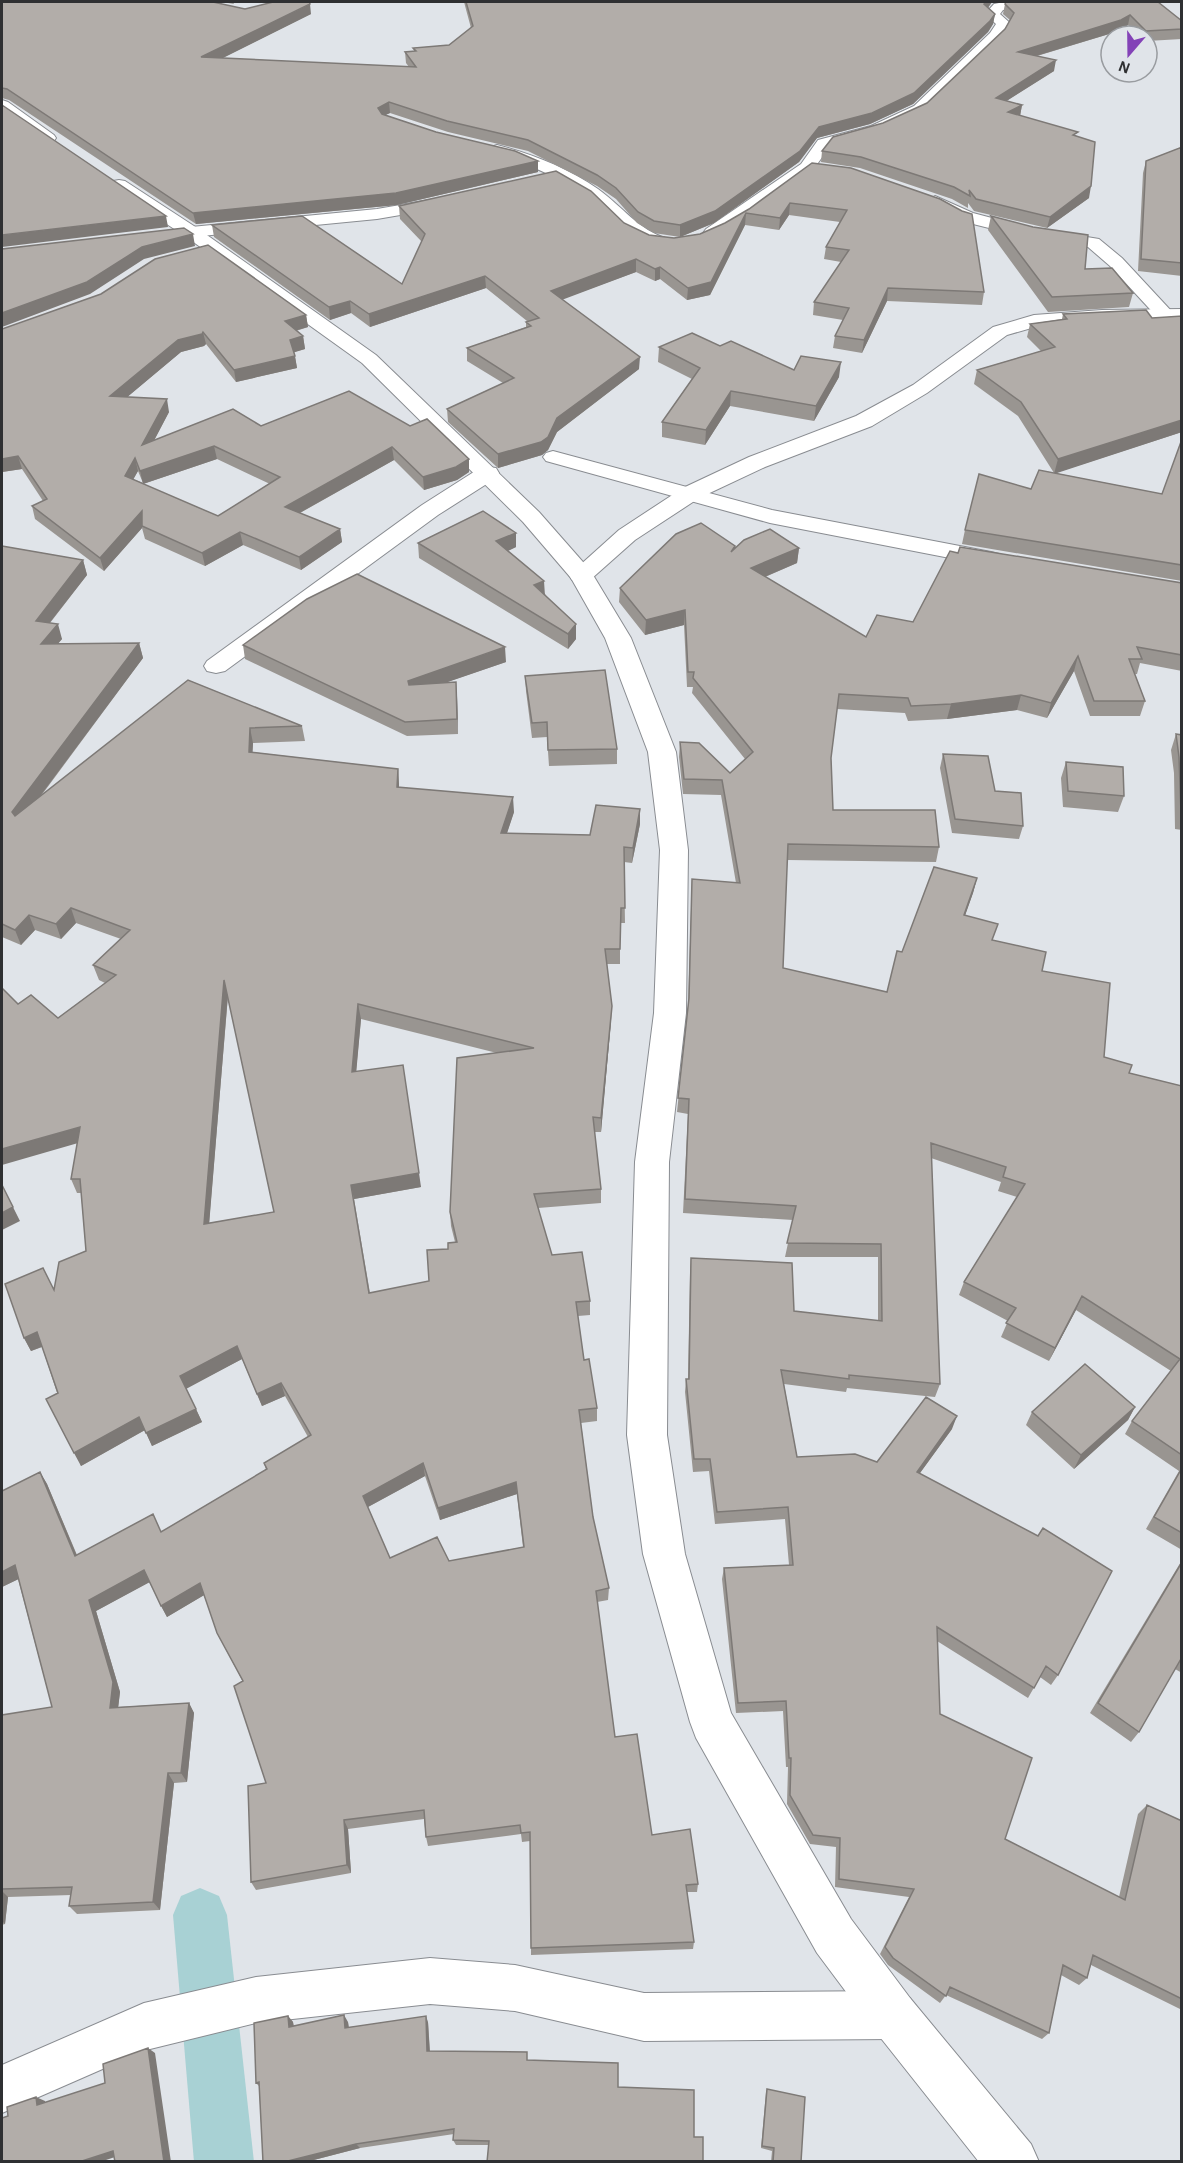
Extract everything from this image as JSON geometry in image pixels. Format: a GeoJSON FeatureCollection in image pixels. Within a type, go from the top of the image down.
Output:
{"type":"FeatureCollection","features":[{"type":"Feature","properties":{"kind":"main road"},"geometry":{"type":"LineString","coordinates":[[2,105],[68,151]]}},
{"type":"Feature","properties":{"kind":"main road"},"geometry":{"type":"LineString","coordinates":[[97,171],[192,242],[369,360],[531,517],[581,575],[618,638],[662,752],[674,850],[670,1013],[652,1162],[647,1435],[664,1554],[712,1722],[834,1936],[893,2015],[1013,2162]]}},
{"type":"Feature","properties":{"kind":"main road"},"geometry":{"type":"LineString","coordinates":[[581,575],[627,535],[691,494],[757,462],[864,421],[920,389],[1000,330],[1034,321],[1102,316],[1174,315]]}},
{"type":"Feature","properties":{"kind":"street"},"geometry":{"type":"LineString","coordinates":[[700,239],[721,229],[807,167],[824,143],[876,129],[919,109],[996,34],[1003,23],[992,14],[999,7],[1008,3],[1066,5],[1083,2]]}},
{"type":"Feature","properties":{"kind":"street"},"geometry":{"type":"LineString","coordinates":[[482,147],[520,156],[590,191],[608,205],[630,229],[647,239],[666,244],[681,244]]}},
{"type":"Feature","properties":{"kind":"street"},"geometry":{"type":"LineString","coordinates":[[807,167],[830,170]]}},
{"type":"Feature","properties":{"kind":"street"},"geometry":{"type":"LineString","coordinates":[[537,180],[558,175]]}},
{"type":"Feature","properties":{"kind":"street"},"geometry":{"type":"LineString","coordinates":[[915,194],[967,216],[1025,232],[1093,243],[1174,315]]}},
{"type":"Feature","properties":{"kind":"street"},"geometry":{"type":"LineString","coordinates":[[192,242],[460,200]]}},
{"type":"Feature","properties":{"kind":"street"},"geometry":{"type":"LineString","coordinates":[[553,457],[770,516],[1011,562]]}},
{"type":"Feature","properties":{"kind":"street"},"geometry":{"type":"LineString","coordinates":[[216,666],[421,516],[488,473]]}},
{"type":"Feature","properties":{"kind":"street"},"geometry":{"type":"LineString","coordinates":[[2,2089],[144,2027],[256,2000],[430,1981],[515,1988],[644,2016],[893,2015]]}},
{"type":"Feature","properties":{"kind":"building"},"geometry":{"type":"Polygon","coordinates":[[[2,2],[213,2],[245,9],[273,2],[309,2],[310,4],[201,57],[416,67],[405,52],[416,51],[413,48],[449,45],[473,26],[466,2],[987,2],[984,4],[995,14],[914,93],[872,113],[819,127],[800,151],[715,211],[680,225],[654,221],[638,212],[616,188],[597,175],[528,140],[447,121],[389,102],[378,108],[382,114],[436,132],[515,151],[538,161],[396,193],[193,213],[7,89],[2,88],[2,2]]]}},
{"type":"Feature","properties":{"kind":"building"},"geometry":{"type":"Polygon","coordinates":[[[1006,2],[1158,2],[1182,21],[1182,29],[1159,30],[1159,24],[1139,24],[1130,15],[1121,20],[1099,24],[1099,27],[1018,52],[1056,60],[996,98],[1022,105],[1008,112],[1078,132],[1073,135],[1095,142],[1091,186],[1050,217],[976,199],[969,190],[970,196],[954,187],[861,157],[822,151],[833,137],[883,123],[927,103],[1005,29],[1014,13],[1005,4],[1006,2]]]}},
{"type":"Feature","properties":{"kind":"building"},"geometry":{"type":"Polygon","coordinates":[[[2,105],[166,216],[2,235],[2,105]]]}},
{"type":"Feature","properties":{"kind":"building"},"geometry":{"type":"Polygon","coordinates":[[[1182,147],[1182,263],[1141,259],[1146,161],[1182,147]]]}},
{"type":"Feature","properties":{"kind":"building"},"geometry":{"type":"Polygon","coordinates":[[[812,163],[851,168],[940,199],[972,214],[984,292],[888,288],[864,340],[835,336],[849,308],[814,302],[849,250],[826,247],[847,210],[790,203],[780,218],[746,213],[711,282],[688,288],[660,267],[655,269],[636,259],[551,291],[640,357],[557,418],[548,437],[541,442],[498,454],[447,409],[514,378],[467,348],[531,326],[526,322],[539,318],[485,276],[369,314],[350,301],[329,307],[212,225],[302,216],[402,284],[425,234],[399,206],[556,171],[591,191],[624,223],[649,235],[674,238],[700,234],[725,223],[749,209],[812,163]]]}},
{"type":"Feature","properties":{"kind":"building"},"geometry":{"type":"Polygon","coordinates":[[[991,216],[1033,227],[1088,235],[1085,269],[1112,268],[1133,293],[1052,297],[991,216]]]}},
{"type":"Feature","properties":{"kind":"building"},"geometry":{"type":"Polygon","coordinates":[[[184,228],[193,234],[142,247],[87,282],[2,313],[2,249],[184,228]]]}},
{"type":"Feature","properties":{"kind":"building"},"geometry":{"type":"Polygon","coordinates":[[[208,245],[306,315],[285,321],[303,336],[290,340],[295,356],[234,370],[203,332],[178,340],[110,396],[167,399],[142,445],[233,409],[261,426],[349,391],[410,426],[427,419],[469,459],[456,467],[423,477],[392,447],[285,507],[340,529],[299,557],[240,532],[202,553],[142,526],[142,511],[100,558],[32,506],[47,499],[18,456],[2,459],[2,329],[101,294],[155,259],[208,245]],[[214,446],[140,471],[135,458],[125,476],[218,516],[280,477],[214,446]]]}},
{"type":"Feature","properties":{"kind":"building"},"geometry":{"type":"Polygon","coordinates":[[[1146,310],[1152,318],[1182,316],[1182,420],[1058,459],[1021,402],[977,370],[1055,347],[1030,324],[1067,319],[1063,314],[1146,310]]]}},
{"type":"Feature","properties":{"kind":"building"},"geometry":{"type":"Polygon","coordinates":[[[692,333],[720,346],[731,341],[794,370],[801,356],[841,362],[816,406],[731,391],[706,430],[662,422],[700,368],[659,347],[692,333]]]}},
{"type":"Feature","properties":{"kind":"building"},"geometry":{"type":"Polygon","coordinates":[[[1182,439],[1182,565],[965,530],[979,474],[1031,489],[1039,470],[1162,494],[1182,439]]]}},
{"type":"Feature","properties":{"kind":"building"},"geometry":{"type":"Polygon","coordinates":[[[483,511],[516,533],[496,541],[544,581],[534,585],[576,624],[568,634],[418,543],[483,511]]]}},
{"type":"Feature","properties":{"kind":"building"},"geometry":{"type":"Polygon","coordinates":[[[701,523],[735,546],[731,552],[744,540],[770,529],[799,548],[751,568],[866,637],[877,615],[913,622],[950,551],[958,553],[960,547],[1182,583],[1182,655],[1137,647],[1142,659],[1129,659],[1145,701],[1094,701],[1078,656],[1051,703],[1021,695],[951,704],[911,706],[908,698],[839,694],[831,758],[833,810],[935,810],[939,847],[788,844],[783,968],[887,992],[897,951],[902,952],[934,867],[977,878],[964,915],[998,924],[992,940],[1046,952],[1042,971],[1110,983],[1104,1057],[1132,1065],[1129,1073],[1182,1086],[1182,1455],[1132,1421],[1180,1359],[1082,1296],[1055,1348],[1006,1323],[1016,1308],[964,1282],[1025,1184],[1003,1177],[1006,1167],[931,1143],[940,1384],[849,1375],[849,1379],[781,1370],[797,1457],[855,1454],[877,1462],[926,1397],[957,1416],[917,1472],[1038,1536],[1043,1528],[1112,1571],[1058,1675],[1046,1666],[1034,1688],[937,1627],[940,1714],[1032,1758],[1005,1839],[1125,1900],[1147,1805],[1182,1821],[1182,1999],[1093,1955],[1087,1978],[1063,1965],[1049,2033],[950,1987],[946,1996],[893,1958],[885,1947],[914,1889],[839,1879],[840,1838],[813,1835],[790,1795],[791,1758],[789,1758],[786,1701],[738,1703],[724,1568],[793,1565],[788,1507],[717,1512],[710,1459],[694,1459],[686,1379],[689,1379],[691,1258],[792,1263],[794,1311],[882,1321],[881,1244],[787,1243],[796,1206],[685,1199],[689,1099],[678,1098],[689,998],[692,879],[740,883],[722,780],[684,779],[680,742],[699,743],[730,773],[753,752],[693,678],[694,672],[688,672],[685,610],[646,620],[620,588],[676,534],[701,523]]]}},
{"type":"Feature","properties":{"kind":"building"},"geometry":{"type":"Polygon","coordinates":[[[2,546],[83,560],[36,621],[58,624],[41,644],[139,643],[12,812],[15,816],[188,680],[302,726],[250,728],[249,752],[398,769],[397,787],[513,797],[501,833],[590,835],[596,805],[640,809],[633,848],[624,847],[625,908],[621,908],[620,949],[605,949],[612,1006],[601,1118],[593,1117],[601,1189],[534,1194],[552,1255],[582,1252],[590,1301],[576,1302],[584,1360],[589,1359],[597,1408],[579,1410],[593,1517],[609,1588],[596,1591],[615,1737],[637,1734],[652,1835],[690,1829],[698,1884],[686,1885],[694,1942],[531,1948],[530,1832],[521,1833],[520,1825],[426,1837],[424,1810],[344,1820],[347,1865],[251,1882],[248,1786],[266,1783],[234,1686],[243,1681],[217,1633],[200,1583],[161,1606],[144,1570],[89,1600],[113,1682],[110,1708],[189,1703],[181,1773],[168,1773],[153,1902],[69,1906],[72,1887],[2,1889],[2,1715],[52,1707],[15,1565],[2,1572],[2,1491],[40,1472],[75,1556],[153,1514],[161,1532],[267,1469],[264,1463],[311,1435],[281,1383],[257,1394],[237,1346],[180,1376],[196,1409],[146,1433],[139,1417],[74,1453],[46,1399],[58,1393],[37,1332],[24,1338],[5,1284],[43,1268],[54,1290],[59,1262],[86,1251],[80,1179],[71,1179],[80,1127],[2,1149],[2,988],[18,1004],[31,995],[58,1018],[116,975],[93,965],[130,930],[71,908],[56,924],[29,915],[15,930],[2,924],[2,546]],[[224,980],[204,1224],[274,1212],[224,980]],[[358,1004],[352,1072],[403,1065],[419,1173],[351,1185],[369,1293],[429,1281],[427,1250],[448,1249],[448,1243],[457,1242],[450,1212],[457,1058],[534,1048],[358,1004]],[[423,1463],[363,1496],[390,1558],[437,1537],[449,1561],[524,1547],[516,1482],[438,1508],[423,1463]]]}},
{"type":"Feature","properties":{"kind":"building"},"geometry":{"type":"Polygon","coordinates":[[[357,574],[505,647],[408,681],[409,685],[456,682],[457,719],[405,722],[243,645],[307,599],[357,574]]]}},
{"type":"Feature","properties":{"kind":"building"},"geometry":{"type":"Polygon","coordinates":[[[605,670],[617,749],[548,750],[547,722],[532,723],[525,676],[605,670]]]}},
{"type":"Feature","properties":{"kind":"building"},"geometry":{"type":"Polygon","coordinates":[[[1176,734],[1182,735],[1182,813],[1179,757],[1176,734]]]}},
{"type":"Feature","properties":{"kind":"building"},"geometry":{"type":"Polygon","coordinates":[[[943,754],[988,756],[995,791],[1021,793],[1023,826],[955,819],[943,754]]]}},
{"type":"Feature","properties":{"kind":"building"},"geometry":{"type":"Polygon","coordinates":[[[1066,762],[1123,767],[1124,796],[1068,791],[1066,762]]]}},
{"type":"Feature","properties":{"kind":"building"},"geometry":{"type":"Polygon","coordinates":[[[2,1185],[13,1207],[2,1213],[2,1185]]]}},
{"type":"Feature","properties":{"kind":"building"},"geometry":{"type":"Polygon","coordinates":[[[1085,1364],[1135,1407],[1081,1455],[1032,1412],[1085,1364]]]}},
{"type":"Feature","properties":{"kind":"building"},"geometry":{"type":"Polygon","coordinates":[[[1182,1468],[1182,1533],[1154,1517],[1182,1468]]]}},
{"type":"Feature","properties":{"kind":"building"},"geometry":{"type":"Polygon","coordinates":[[[1182,1562],[1182,1657],[1139,1732],[1098,1703],[1182,1562]]]}},
{"type":"Feature","properties":{"kind":"building"},"geometry":{"type":"Polygon","coordinates":[[[344,2015],[345,2028],[426,2016],[427,2051],[527,2052],[527,2060],[618,2063],[618,2087],[694,2090],[694,2137],[703,2137],[703,2162],[487,2162],[489,2141],[453,2140],[454,2129],[356,2144],[284,2162],[263,2162],[259,2082],[256,2083],[254,2023],[288,2016],[289,2027],[344,2015]]]}},
{"type":"Feature","properties":{"kind":"building"},"geometry":{"type":"Polygon","coordinates":[[[148,2048],[164,2162],[115,2162],[113,2151],[79,2162],[2,2162],[2,2118],[8,2116],[7,2107],[36,2097],[37,2105],[105,2083],[103,2064],[148,2048]]]}},
{"type":"Feature","properties":{"kind":"building"},"geometry":{"type":"Polygon","coordinates":[[[767,2089],[805,2097],[801,2162],[773,2162],[774,2148],[762,2146],[767,2089]]]}},
{"type":"Feature","properties":{"kind":"waterway"},"geometry":{"type":"LineString","coordinates":[[200,1915],[224,2162]]}}]}
